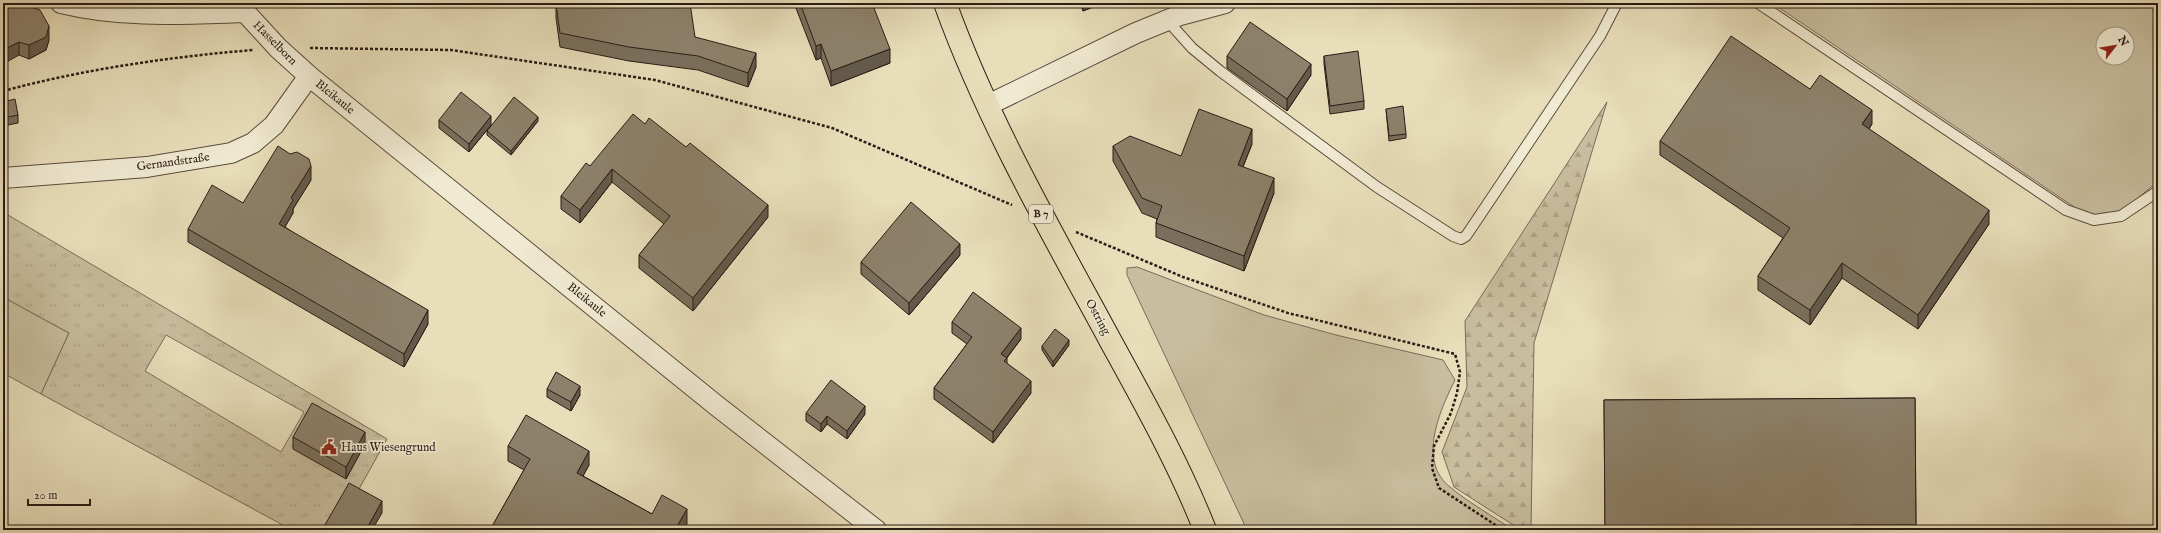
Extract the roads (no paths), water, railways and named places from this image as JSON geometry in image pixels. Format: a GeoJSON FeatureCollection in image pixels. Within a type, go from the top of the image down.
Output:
{"type":"FeatureCollection","features":[{"type":"Feature","properties":{"kind":"main road","name":"Ostring"},"geometry":{"type":"LineString","coordinates":[[945,3],[960,43],[988,105],[1043,218],[1153,417],[1194,504],[1204,530]]}},
{"type":"Feature","properties":{"kind":"street","name":"Hasselborn"},"geometry":{"type":"LineString","coordinates":[[61,3],[91,10],[140,15],[240,8],[278,48],[305,72]]}},
{"type":"Feature","properties":{"kind":"street"},"geometry":{"type":"LineString","coordinates":[[988,105],[1130,36],[1167,20],[1225,3]]}},
{"type":"Feature","properties":{"kind":"street","name":"Gernandstraße"},"geometry":{"type":"LineString","coordinates":[[3,178],[147,167],[232,154],[253,143],[274,125],[305,72]]}},
{"type":"Feature","properties":{"kind":"street","name":"Bleikaule"},"geometry":{"type":"LineString","coordinates":[[305,72],[716,406],[876,530]]}},
{"type":"Feature","properties":{"kind":"lane"},"geometry":{"type":"LineString","coordinates":[[1167,20],[1192,48],[1220,71],[1377,187],[1453,236],[1461,239],[1466,236],[1600,36],[1617,3]]}},
{"type":"Feature","properties":{"kind":"lane"},"geometry":{"type":"LineString","coordinates":[[1758,3],[2066,210],[2094,220],[2121,216],[2158,191]]}},
{"type":"Feature","properties":{"kind":"place","name":"Haus Wiesengrund"},"geometry":{"type":"Point","coordinates":[329,447]}}]}
